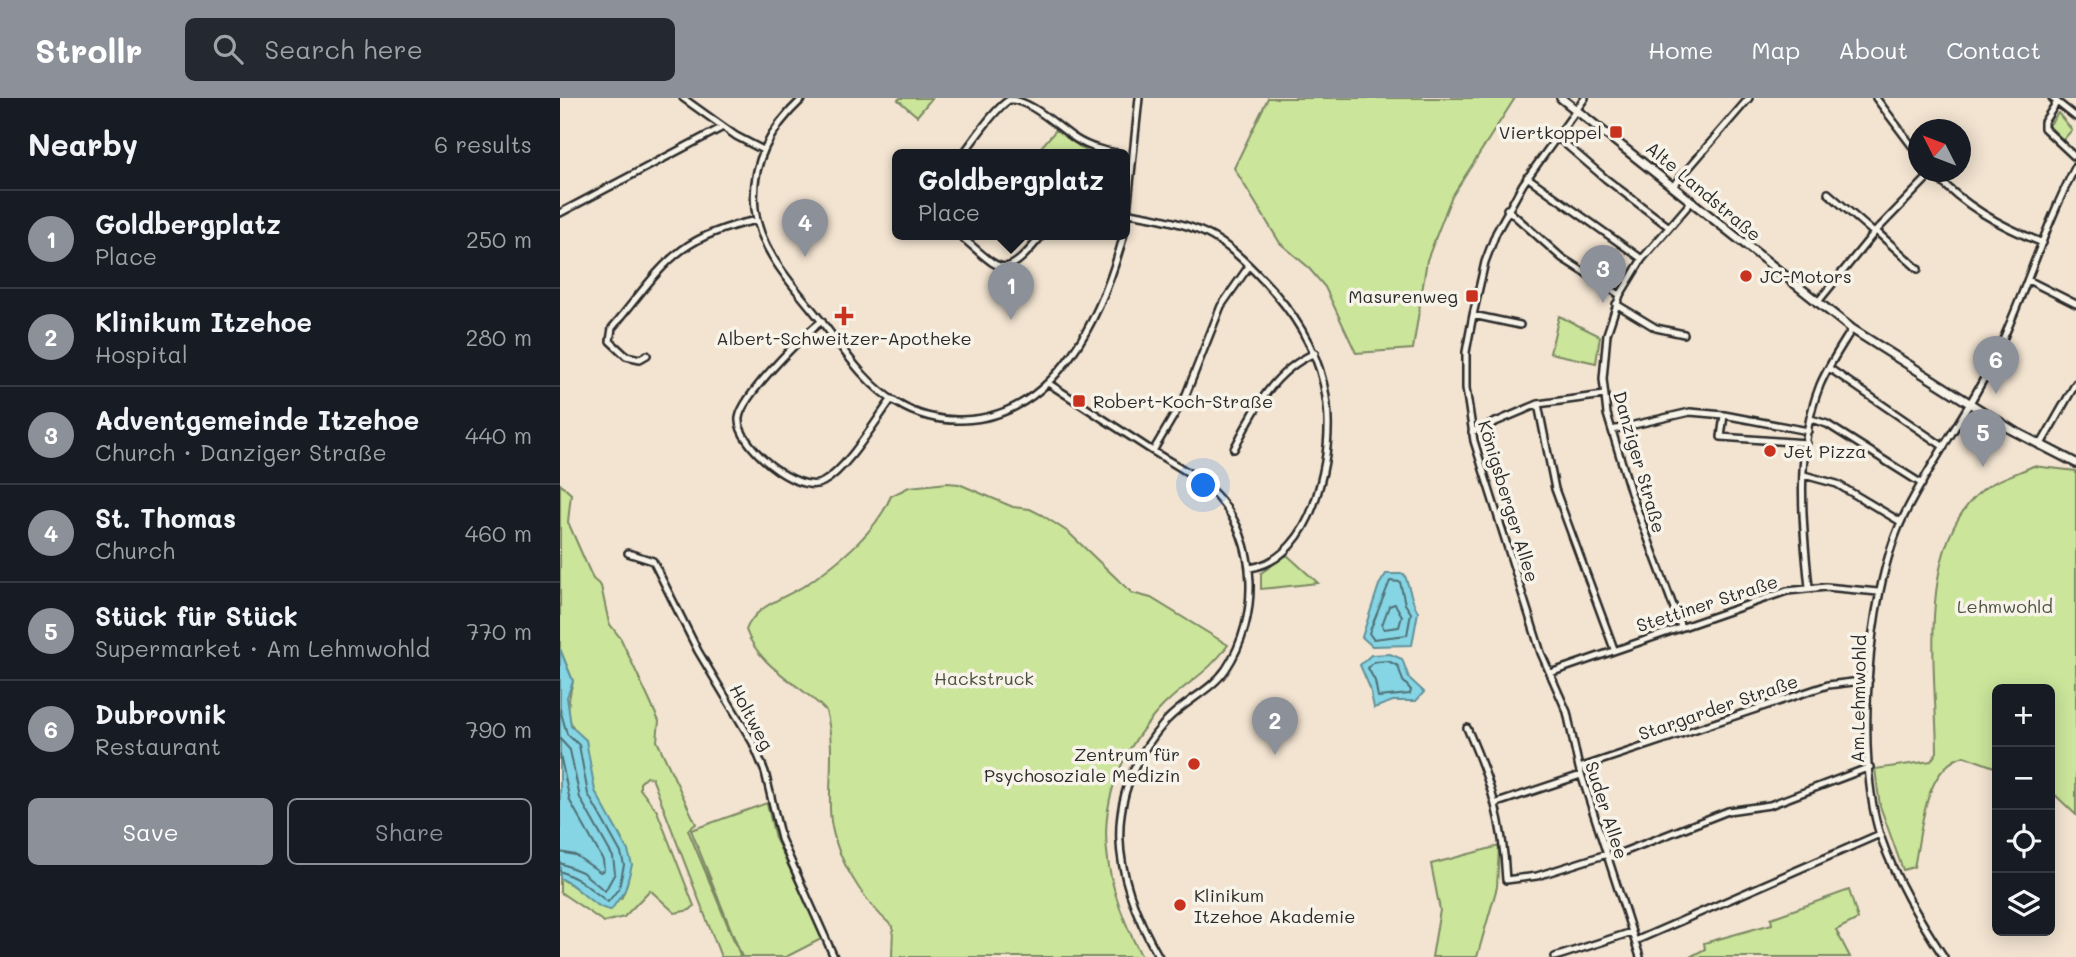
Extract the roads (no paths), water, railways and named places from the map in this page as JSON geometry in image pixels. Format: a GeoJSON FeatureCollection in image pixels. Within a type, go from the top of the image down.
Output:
{"type":"FeatureCollection","features":[{"type":"Feature","properties":{"kind":"street"},"geometry":{"type":"LineString","coordinates":[[683,98],[723,127],[763,150]]}},
{"type":"Feature","properties":{"kind":"street"},"geometry":{"type":"LineString","coordinates":[[803,98],[779,124],[763,150],[754,188],[757,220],[780,268],[865,376],[891,400],[932,417],[972,420],[1012,408],[1048,383],[1095,315],[1110,282],[1122,240]]}},
{"type":"Feature","properties":{"kind":"street"},"geometry":{"type":"LineString","coordinates":[[967,149],[1005,103],[1016,98],[1028,101],[1093,149]]}},
{"type":"Feature","properties":{"kind":"street"},"geometry":{"type":"LineString","coordinates":[[1130,203],[1139,98]]}},
{"type":"Feature","properties":{"kind":"street","name":"Alte Landstraße"},"geometry":{"type":"LineString","coordinates":[[1561,98],[1674,185],[1852,329],[1971,406],[2040,446],[2076,463]]}},
{"type":"Feature","properties":{"kind":"street","name":"Königsberger Allee"},"geometry":{"type":"LineString","coordinates":[[1549,673],[1472,432],[1466,368],[1473,315],[1487,256],[1507,209],[1585,98]]}},
{"type":"Feature","properties":{"kind":"street"},"geometry":{"type":"LineString","coordinates":[[1674,185],[1749,98]]}},
{"type":"Feature","properties":{"kind":"street"},"geometry":{"type":"LineString","coordinates":[[1876,98],[1908,140]]}},
{"type":"Feature","properties":{"kind":"street"},"geometry":{"type":"LineString","coordinates":[[2076,117],[2054,100],[2044,122],[2045,129],[2076,158]]}},
{"type":"Feature","properties":{"kind":"street"},"geometry":{"type":"LineString","coordinates":[[560,213],[723,127]]}},
{"type":"Feature","properties":{"kind":"street"},"geometry":{"type":"LineString","coordinates":[[1556,136],[1606,179],[1669,227]]}},
{"type":"Feature","properties":{"kind":"street"},"geometry":{"type":"LineString","coordinates":[[1130,155],[1135,155]]}},
{"type":"Feature","properties":{"kind":"street","name":"Am Lehmwohld"},"geometry":{"type":"LineString","coordinates":[[1944,957],[1904,890],[1880,834],[1870,767],[1869,680],[1878,592],[1901,522],[1971,406],[2076,166]]}},
{"type":"Feature","properties":{"kind":"street"},"geometry":{"type":"LineString","coordinates":[[1527,177],[1642,260]]}},
{"type":"Feature","properties":{"kind":"street"},"geometry":{"type":"LineString","coordinates":[[1817,303],[1875,232],[1922,182]]}},
{"type":"Feature","properties":{"kind":"street"},"geometry":{"type":"LineString","coordinates":[[1944,182],[1982,214],[2043,243]]}},
{"type":"Feature","properties":{"kind":"street"},"geometry":{"type":"LineString","coordinates":[[1828,193],[1918,269]]}},
{"type":"Feature","properties":{"kind":"street","name":"Danziger Straße"},"geometry":{"type":"LineString","coordinates":[[1681,627],[1640,522],[1604,395],[1607,334],[1620,295],[1642,260],[1692,200]]}},
{"type":"Feature","properties":{"kind":"street"},"geometry":{"type":"LineString","coordinates":[[1507,209],[1562,258],[1620,295]]}},
{"type":"Feature","properties":{"kind":"street"},"geometry":{"type":"LineString","coordinates":[[1130,213],[1163,219],[1198,230],[1227,247],[1249,266],[1295,316],[1315,353],[1326,389],[1329,420],[1326,453],[1316,499],[1307,521],[1288,548],[1269,562],[1250,568]]}},
{"type":"Feature","properties":{"kind":"street"},"geometry":{"type":"LineString","coordinates":[[647,355],[640,359],[626,356],[610,341],[611,328],[683,246],[716,230],[757,220]]}},
{"type":"Feature","properties":{"kind":"street"},"geometry":{"type":"LineString","coordinates":[[965,240],[995,265],[1005,267],[1019,263],[1038,240]]}},
{"type":"Feature","properties":{"kind":"street"},"geometry":{"type":"LineString","coordinates":[[1153,451],[1185,397],[1222,306],[1249,266]]}},
{"type":"Feature","properties":{"kind":"street"},"geometry":{"type":"LineString","coordinates":[[2028,280],[2076,304]]}},
{"type":"Feature","properties":{"kind":"street"},"geometry":{"type":"LineString","coordinates":[[1616,304],[1656,328],[1684,334]]}},
{"type":"Feature","properties":{"kind":"street"},"geometry":{"type":"LineString","coordinates":[[1473,315],[1520,325]]}},
{"type":"Feature","properties":{"kind":"street"},"geometry":{"type":"LineString","coordinates":[[822,321],[794,346],[746,403],[739,423],[746,441],[792,481],[807,486],[819,484],[845,461],[891,400]]}},
{"type":"Feature","properties":{"kind":"street"},"geometry":{"type":"LineString","coordinates":[[1809,587],[1802,513],[1808,431],[1829,368],[1852,329]]}},
{"type":"Feature","properties":{"kind":"street"},"geometry":{"type":"LineString","coordinates":[[1234,449],[1253,411],[1268,389],[1287,371],[1315,353]]}},
{"type":"Feature","properties":{"kind":"street"},"geometry":{"type":"LineString","coordinates":[[1829,368],[1944,447]]}},
{"type":"Feature","properties":{"kind":"street"},"geometry":{"type":"LineString","coordinates":[[1048,383],[1198,480],[1221,501],[1243,539],[1250,568],[1247,606],[1233,656],[1214,682],[1165,722],[1136,765],[1125,796],[1120,840],[1126,888],[1136,916],[1158,957]]}},
{"type":"Feature","properties":{"kind":"street"},"geometry":{"type":"LineString","coordinates":[[2040,446],[2076,383]]}},
{"type":"Feature","properties":{"kind":"street"},"geometry":{"type":"LineString","coordinates":[[1472,432],[1538,404],[1604,395]]}},
{"type":"Feature","properties":{"kind":"street"},"geometry":{"type":"LineString","coordinates":[[1538,404],[1555,489],[1614,649]]}},
{"type":"Feature","properties":{"kind":"street"},"geometry":{"type":"LineString","coordinates":[[1612,430],[1694,412],[1808,431]]}},
{"type":"Feature","properties":{"kind":"street"},"geometry":{"type":"LineString","coordinates":[[1724,415],[1721,437],[1807,443]]}},
{"type":"Feature","properties":{"kind":"street"},"geometry":{"type":"LineString","coordinates":[[1811,419],[1830,425],[1922,484]]}},
{"type":"Feature","properties":{"kind":"street"},"geometry":{"type":"LineString","coordinates":[[1804,475],[1840,485],[1901,522]]}},
{"type":"Feature","properties":{"kind":"street","name":"Holtweg"},"geometry":{"type":"LineString","coordinates":[[628,552],[653,561],[685,626],[753,743],[765,772],[781,839],[834,957]]}},
{"type":"Feature","properties":{"kind":"street","name":"Stettiner Straße"},"geometry":{"type":"LineString","coordinates":[[1549,673],[1763,598],[1809,587],[1878,592]]}},
{"type":"Feature","properties":{"kind":"street","name":"Suder Allee"},"geometry":{"type":"LineString","coordinates":[[1549,673],[1567,712],[1581,775],[1640,957]]}},
{"type":"Feature","properties":{"kind":"street","name":"Stargarder Straße"},"geometry":{"type":"LineString","coordinates":[[1579,768],[1820,688],[1869,680]]}},
{"type":"Feature","properties":{"kind":"street"},"geometry":{"type":"LineString","coordinates":[[1467,728],[1497,803],[1503,831],[1506,880],[1537,876],[1607,856],[1728,811],[1770,805],[1870,767]]}},
{"type":"Feature","properties":{"kind":"street"},"geometry":{"type":"LineString","coordinates":[[1497,803],[1581,775]]}},
{"type":"Feature","properties":{"kind":"street"},"geometry":{"type":"LineString","coordinates":[[1635,941],[1880,834]]}},
{"type":"Feature","properties":{"kind":"street"},"geometry":{"type":"LineString","coordinates":[[1555,957],[1632,932]]}},
{"type":"Feature","properties":{"kind":"water"},"geometry":{"type":"Polygon","coordinates":[[[1386,574],[1404,574],[1406,579],[1418,612],[1412,645],[1372,646],[1362,637],[1379,585],[1386,574]]]}},
{"type":"Feature","properties":{"kind":"water"},"geometry":{"type":"Polygon","coordinates":[[[560,649],[573,681],[567,697],[571,726],[586,740],[595,791],[628,851],[632,865],[625,890],[611,910],[597,905],[560,878],[560,649]]]}},
{"type":"Feature","properties":{"kind":"water"},"geometry":{"type":"Polygon","coordinates":[[[1390,654],[1402,659],[1409,678],[1424,692],[1416,701],[1393,701],[1374,708],[1370,688],[1360,665],[1371,655],[1390,654]]]}},
{"type":"Feature","properties":{"kind":"place","name":"Viertkoppel"},"geometry":{"type":"Point","coordinates":[1616,132]}},
{"type":"Feature","properties":{"kind":"place","name":"St. Thomas"},"geometry":{"type":"Point","coordinates":[805,257]}},
{"type":"Feature","properties":{"kind":"place","name":"JC-Motors"},"geometry":{"type":"Point","coordinates":[1746,276]}},
{"type":"Feature","properties":{"kind":"place","name":"Masurenweg"},"geometry":{"type":"Point","coordinates":[1472,296]}},
{"type":"Feature","properties":{"kind":"place","name":"Adventgemeinde Itzehoe"},"geometry":{"type":"Point","coordinates":[1603,303]}},
{"type":"Feature","properties":{"kind":"place","name":"Albert-Schweitzer-Apotheke"},"geometry":{"type":"Point","coordinates":[844,316]}},
{"type":"Feature","properties":{"kind":"place","name":"Goldbergplatz"},"geometry":{"type":"Point","coordinates":[1011,320]}},
{"type":"Feature","properties":{"kind":"place","name":"Dubrovnik"},"geometry":{"type":"Point","coordinates":[1996,394]}},
{"type":"Feature","properties":{"kind":"place","name":"Robert-Koch-Straße"},"geometry":{"type":"Point","coordinates":[1079,401]}},
{"type":"Feature","properties":{"kind":"place","name":"Jet Pizza"},"geometry":{"type":"Point","coordinates":[1770,451]}},
{"type":"Feature","properties":{"kind":"place","name":"Stück für Stück"},"geometry":{"type":"Point","coordinates":[1983,467]}},
{"type":"Feature","properties":{"kind":"place","name":"Klinikum Itzehoe"},"geometry":{"type":"Point","coordinates":[1275,755]}},
{"type":"Feature","properties":{"kind":"place","name":"Zentrum für Psychosoziale Medizin"},"geometry":{"type":"Point","coordinates":[1194,764]}},
{"type":"Feature","properties":{"kind":"place","name":"Klinikum Itzehoe Akademie"},"geometry":{"type":"Point","coordinates":[1180,905]}},
{"type":"Feature","properties":{"kind":"park label","name":"Lehmwohld"},"geometry":{"type":"Point","coordinates":[2005,606]}},
{"type":"Feature","properties":{"kind":"park label","name":"Hackstruck"},"geometry":{"type":"Point","coordinates":[984,678]}}]}
